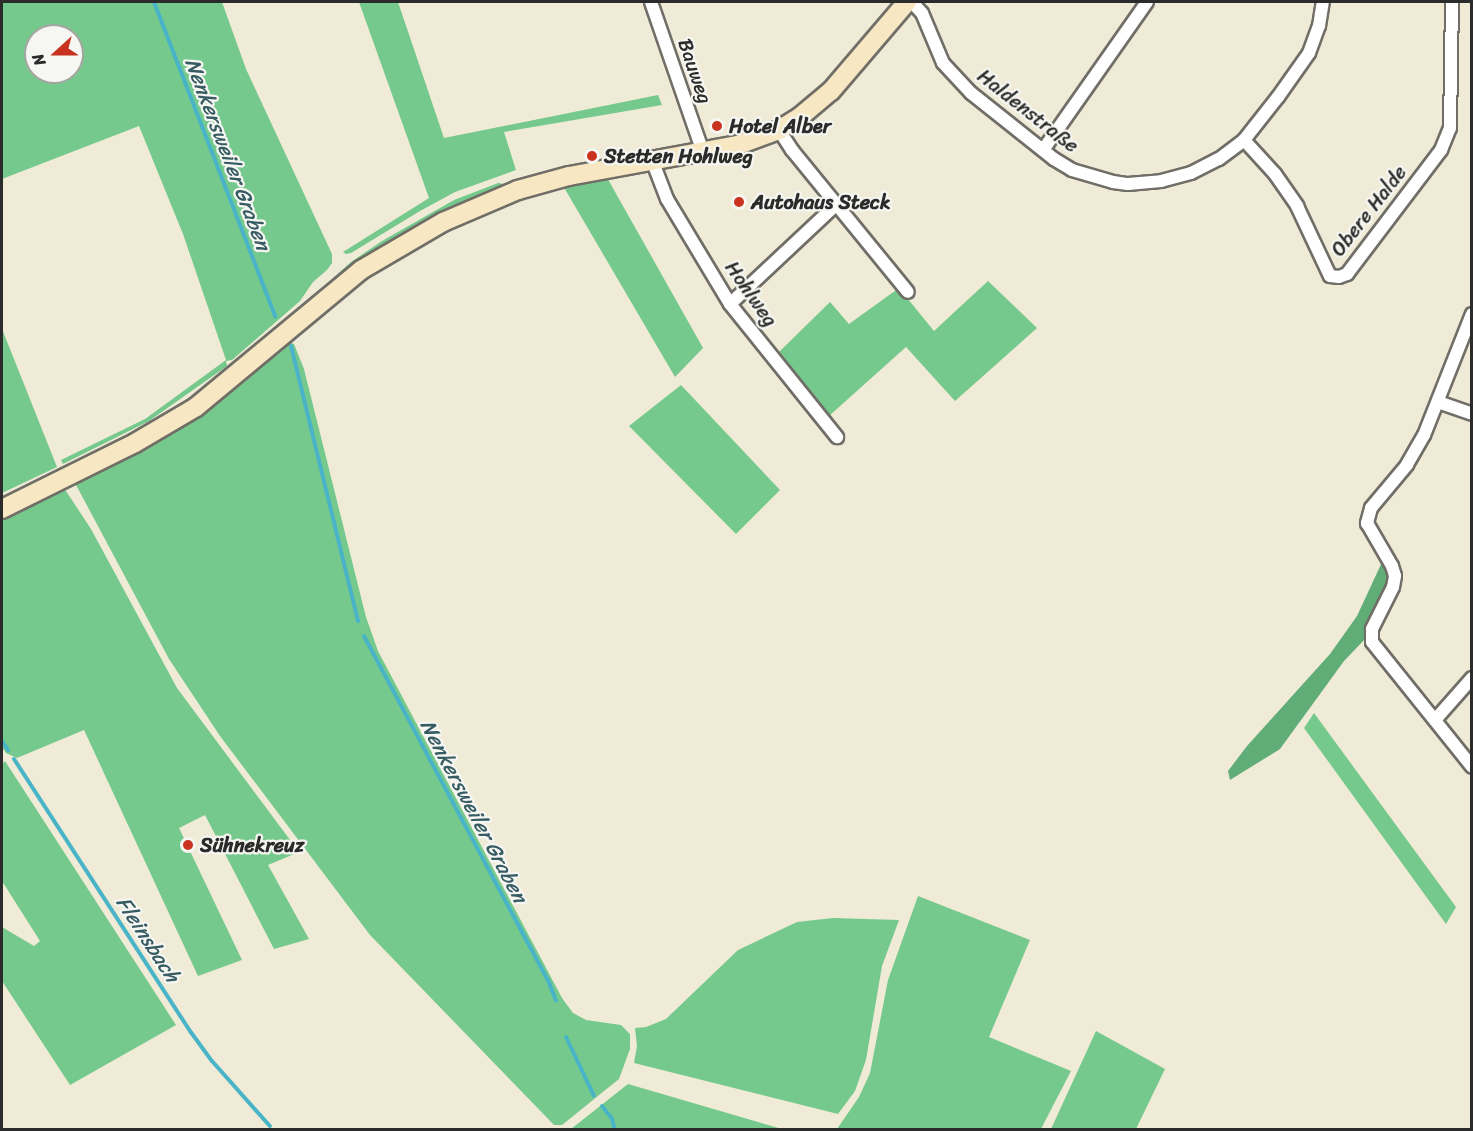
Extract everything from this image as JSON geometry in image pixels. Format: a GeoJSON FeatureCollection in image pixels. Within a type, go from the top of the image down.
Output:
{"type":"FeatureCollection","features":[{"type":"Feature","properties":{"kind":"street","name":"Bauweg"},"geometry":{"type":"LineString","coordinates":[[651,2],[703,152]]}},
{"type":"Feature","properties":{"kind":"street"},"geometry":{"type":"LineString","coordinates":[[2,509],[175,421],[236,376],[361,270],[434,226],[484,203],[570,176],[738,145],[779,129],[801,116],[831,91],[909,2]]}},
{"type":"Feature","properties":{"kind":"street","name":"Haldenstraße"},"geometry":{"type":"LineString","coordinates":[[909,2],[922,13],[943,63],[958,80],[1043,150],[1072,170],[1128,184],[1161,182],[1191,173],[1219,159],[1244,140],[1309,53],[1319,26],[1323,2]]}},
{"type":"Feature","properties":{"kind":"street"},"geometry":{"type":"LineString","coordinates":[[1043,150],[1147,2]]}},
{"type":"Feature","properties":{"kind":"street","name":"Obere Halde"},"geometry":{"type":"LineString","coordinates":[[1244,140],[1275,174],[1298,206],[1330,276],[1339,277],[1347,274],[1441,150],[1450,128],[1452,2]]}},
{"type":"Feature","properties":{"kind":"street"},"geometry":{"type":"LineString","coordinates":[[779,129],[792,150],[908,292]]}},
{"type":"Feature","properties":{"kind":"street","name":"Hohlweg"},"geometry":{"type":"LineString","coordinates":[[652,160],[668,199],[730,304],[837,437]]}},
{"type":"Feature","properties":{"kind":"street"},"geometry":{"type":"LineString","coordinates":[[730,304],[837,204]]}},
{"type":"Feature","properties":{"kind":"street"},"geometry":{"type":"LineString","coordinates":[[1472,315],[1438,402],[1416,450],[1367,515],[1369,530],[1392,566],[1395,576],[1393,587],[1378,613],[1371,635],[1372,642],[1472,767]]}},
{"type":"Feature","properties":{"kind":"street"},"geometry":{"type":"LineString","coordinates":[[1438,402],[1472,414]]}},
{"type":"Feature","properties":{"kind":"street"},"geometry":{"type":"LineString","coordinates":[[1435,720],[1472,678]]}},
{"type":"Feature","properties":{"kind":"green space"},"geometry":{"type":"Polygon","coordinates":[[[2,2],[222,2],[246,69],[332,254],[332,263],[313,282],[300,301],[232,360],[226,361],[227,366],[149,421],[63,464],[61,460],[145,419],[226,360],[183,234],[139,126],[2,179],[2,2]]]}},
{"type":"Feature","properties":{"kind":"green space"},"geometry":{"type":"Polygon","coordinates":[[[359,2],[398,2],[444,138],[658,95],[662,105],[504,132],[516,170],[455,192],[346,254],[343,252],[429,198],[359,2]]]}},
{"type":"Feature","properties":{"kind":"green space"},"geometry":{"type":"Polygon","coordinates":[[[605,174],[703,348],[675,377],[562,184],[605,174]]]}},
{"type":"Feature","properties":{"kind":"green space"},"geometry":{"type":"Polygon","coordinates":[[[498,183],[504,184],[505,187],[415,228],[384,247],[315,297],[314,295],[351,262],[382,241],[454,200],[498,183]]]}},
{"type":"Feature","properties":{"kind":"green space"},"geometry":{"type":"Polygon","coordinates":[[[988,281],[1037,328],[955,401],[906,347],[829,416],[779,352],[830,302],[849,324],[899,288],[934,331],[988,281]]]}},
{"type":"Feature","properties":{"kind":"green space"},"geometry":{"type":"Polygon","coordinates":[[[2,329],[57,467],[2,493],[2,329]]]}},
{"type":"Feature","properties":{"kind":"green space"},"geometry":{"type":"Polygon","coordinates":[[[285,341],[294,344],[304,369],[366,617],[378,651],[562,998],[573,1013],[586,1020],[621,1025],[630,1034],[630,1049],[619,1079],[562,1125],[554,1125],[370,935],[220,736],[169,659],[75,483],[140,449],[285,341]]]}},
{"type":"Feature","properties":{"kind":"green space"},"geometry":{"type":"Polygon","coordinates":[[[681,385],[780,490],[736,534],[629,426],[681,385]]]}},
{"type":"Feature","properties":{"kind":"green space"},"geometry":{"type":"Polygon","coordinates":[[[59,488],[66,491],[91,529],[177,688],[299,852],[268,865],[309,939],[274,949],[205,815],[179,828],[242,960],[198,976],[84,730],[17,758],[6,753],[2,747],[2,517],[59,488]]]}},
{"type":"Feature","properties":{"kind":"green space"},"geometry":{"type":"Polygon","coordinates":[[[1383,560],[1392,577],[1367,637],[1344,661],[1280,749],[1230,780],[1228,771],[1247,746],[1330,654],[1357,616],[1383,560]]]}},
{"type":"Feature","properties":{"kind":"green space"},"geometry":{"type":"Polygon","coordinates":[[[1314,713],[1456,907],[1446,924],[1304,728],[1314,713]]]}},
{"type":"Feature","properties":{"kind":"green space"},"geometry":{"type":"Polygon","coordinates":[[[5,761],[176,1025],[70,1085],[2,981],[2,927],[34,946],[40,941],[2,881],[2,764],[5,761]]]}},
{"type":"Feature","properties":{"kind":"green space"},"geometry":{"type":"Polygon","coordinates":[[[918,896],[1030,940],[989,1037],[1071,1071],[1041,1129],[837,1129],[859,1097],[870,1073],[888,980],[918,896]]]}},
{"type":"Feature","properties":{"kind":"green space"},"geometry":{"type":"Polygon","coordinates":[[[833,918],[899,920],[882,966],[866,1060],[855,1091],[838,1114],[634,1063],[637,1046],[635,1028],[646,1027],[666,1019],[738,950],[797,922],[833,918]]]}},
{"type":"Feature","properties":{"kind":"green space"},"geometry":{"type":"Polygon","coordinates":[[[1096,1031],[1165,1069],[1136,1129],[1051,1129],[1096,1031]]]}},
{"type":"Feature","properties":{"kind":"green space"},"geometry":{"type":"Polygon","coordinates":[[[628,1084],[782,1129],[571,1129],[628,1084]]]}},
{"type":"Feature","properties":{"kind":"waterway","name":"Nenkersweiler Graben"},"geometry":{"type":"LineString","coordinates":[[154,2],[275,316]]}},
{"type":"Feature","properties":{"kind":"waterway","name":"Nenkersweiler Graben"},"geometry":{"type":"LineString","coordinates":[[291,346],[358,621]]}},
{"type":"Feature","properties":{"kind":"waterway","name":"Nenkersweiler Graben"},"geometry":{"type":"LineString","coordinates":[[364,636],[548,980],[556,1001]]}},
{"type":"Feature","properties":{"kind":"waterway","name":"Fleinsbach"},"geometry":{"type":"LineString","coordinates":[[2,741],[8,750]]}},
{"type":"Feature","properties":{"kind":"waterway","name":"Fleinsbach"},"geometry":{"type":"LineString","coordinates":[[14,759],[190,1031],[212,1061],[270,1126]]}},
{"type":"Feature","properties":{"kind":"waterway","name":"Nenkersweiler Graben"},"geometry":{"type":"LineString","coordinates":[[566,1037],[594,1096]]}},
{"type":"Feature","properties":{"kind":"waterway","name":"Nenkersweiler Graben"},"geometry":{"type":"LineString","coordinates":[[602,1106],[612,1119],[615,1130]]}},
{"type":"Feature","properties":{"kind":"place","name":"Hotel Alber"},"geometry":{"type":"Point","coordinates":[717,126]}},
{"type":"Feature","properties":{"kind":"place","name":"Stetten Hohlweg"},"geometry":{"type":"Point","coordinates":[592,156]}},
{"type":"Feature","properties":{"kind":"place","name":"Autohaus Steck"},"geometry":{"type":"Point","coordinates":[739,202]}},
{"type":"Feature","properties":{"kind":"place","name":"Sühnekreuz"},"geometry":{"type":"Point","coordinates":[188,845]}}]}
